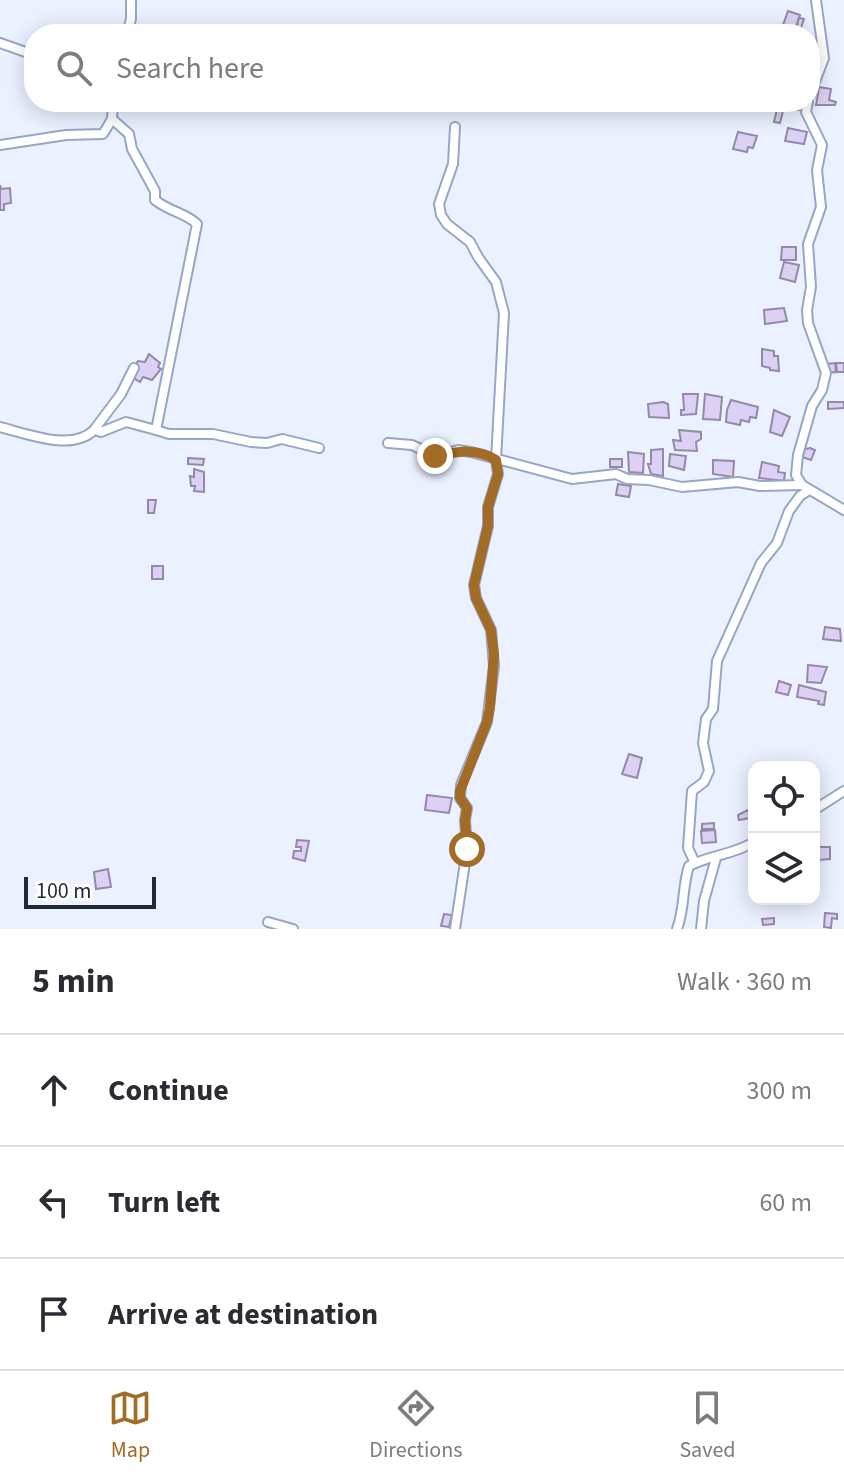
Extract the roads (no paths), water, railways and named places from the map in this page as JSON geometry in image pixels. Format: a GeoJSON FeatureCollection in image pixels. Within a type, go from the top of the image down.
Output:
{"type":"FeatureCollection","features":[{"type":"Feature","properties":{"kind":"street"},"geometry":{"type":"LineString","coordinates":[[130,24],[131,0]]}},
{"type":"Feature","properties":{"kind":"street"},"geometry":{"type":"LineString","coordinates":[[816,0],[819,24]]}},
{"type":"Feature","properties":{"kind":"street"},"geometry":{"type":"LineString","coordinates":[[820,29],[824,58],[820,69]]}},
{"type":"Feature","properties":{"kind":"street"},"geometry":{"type":"LineString","coordinates":[[0,43],[24,51]]}},
{"type":"Feature","properties":{"kind":"street"},"geometry":{"type":"LineString","coordinates":[[0,145],[66,135],[103,134],[112,112]]}},
{"type":"Feature","properties":{"kind":"street"},"geometry":{"type":"LineString","coordinates":[[806,112],[822,145],[817,170],[821,207],[808,244],[811,287],[807,310],[808,323],[826,373],[822,390],[812,406],[798,455],[796,475],[806,487],[844,510]]}},
{"type":"Feature","properties":{"kind":"street"},"geometry":{"type":"LineString","coordinates":[[112,119],[129,134],[132,149],[155,191],[155,200],[169,211],[192,219],[197,224],[156,430]]}},
{"type":"Feature","properties":{"kind":"street"},"geometry":{"type":"LineString","coordinates":[[455,127],[453,164],[439,204],[441,215],[447,224],[470,242],[496,282],[504,313],[496,460],[498,474],[488,507],[488,526],[474,585],[476,598],[491,630],[494,666],[487,722],[460,791],[460,798],[467,808],[467,849],[455,929]]}},
{"type":"Feature","properties":{"kind":"street"},"geometry":{"type":"LineString","coordinates":[[0,427],[74,442],[87,437],[121,394],[134,368]]}},
{"type":"Feature","properties":{"kind":"street"},"geometry":{"type":"LineString","coordinates":[[94,430],[101,432],[126,422],[169,434],[213,434],[267,443],[282,439],[319,448]]}},
{"type":"Feature","properties":{"kind":"street"},"geometry":{"type":"LineString","coordinates":[[388,443],[412,445],[435,456],[458,450],[488,455],[496,460],[572,479],[616,474],[627,479],[682,487],[738,482],[806,487]]}},
{"type":"Feature","properties":{"kind":"street"},"geometry":{"type":"LineString","coordinates":[[695,863],[688,848],[692,791],[704,782],[709,771],[703,743],[706,719],[713,709],[717,661],[761,563],[777,543],[789,511],[806,487]]}},
{"type":"Feature","properties":{"kind":"street"},"geometry":{"type":"LineString","coordinates":[[820,806],[844,791]]}},
{"type":"Feature","properties":{"kind":"street"},"geometry":{"type":"LineString","coordinates":[[677,929],[684,906],[684,880],[689,866],[748,846]]}},
{"type":"Feature","properties":{"kind":"street"},"geometry":{"type":"LineString","coordinates":[[701,929],[704,901],[716,858]]}},
{"type":"Feature","properties":{"kind":"street"},"geometry":{"type":"LineString","coordinates":[[268,922],[293,929]]}}]}
